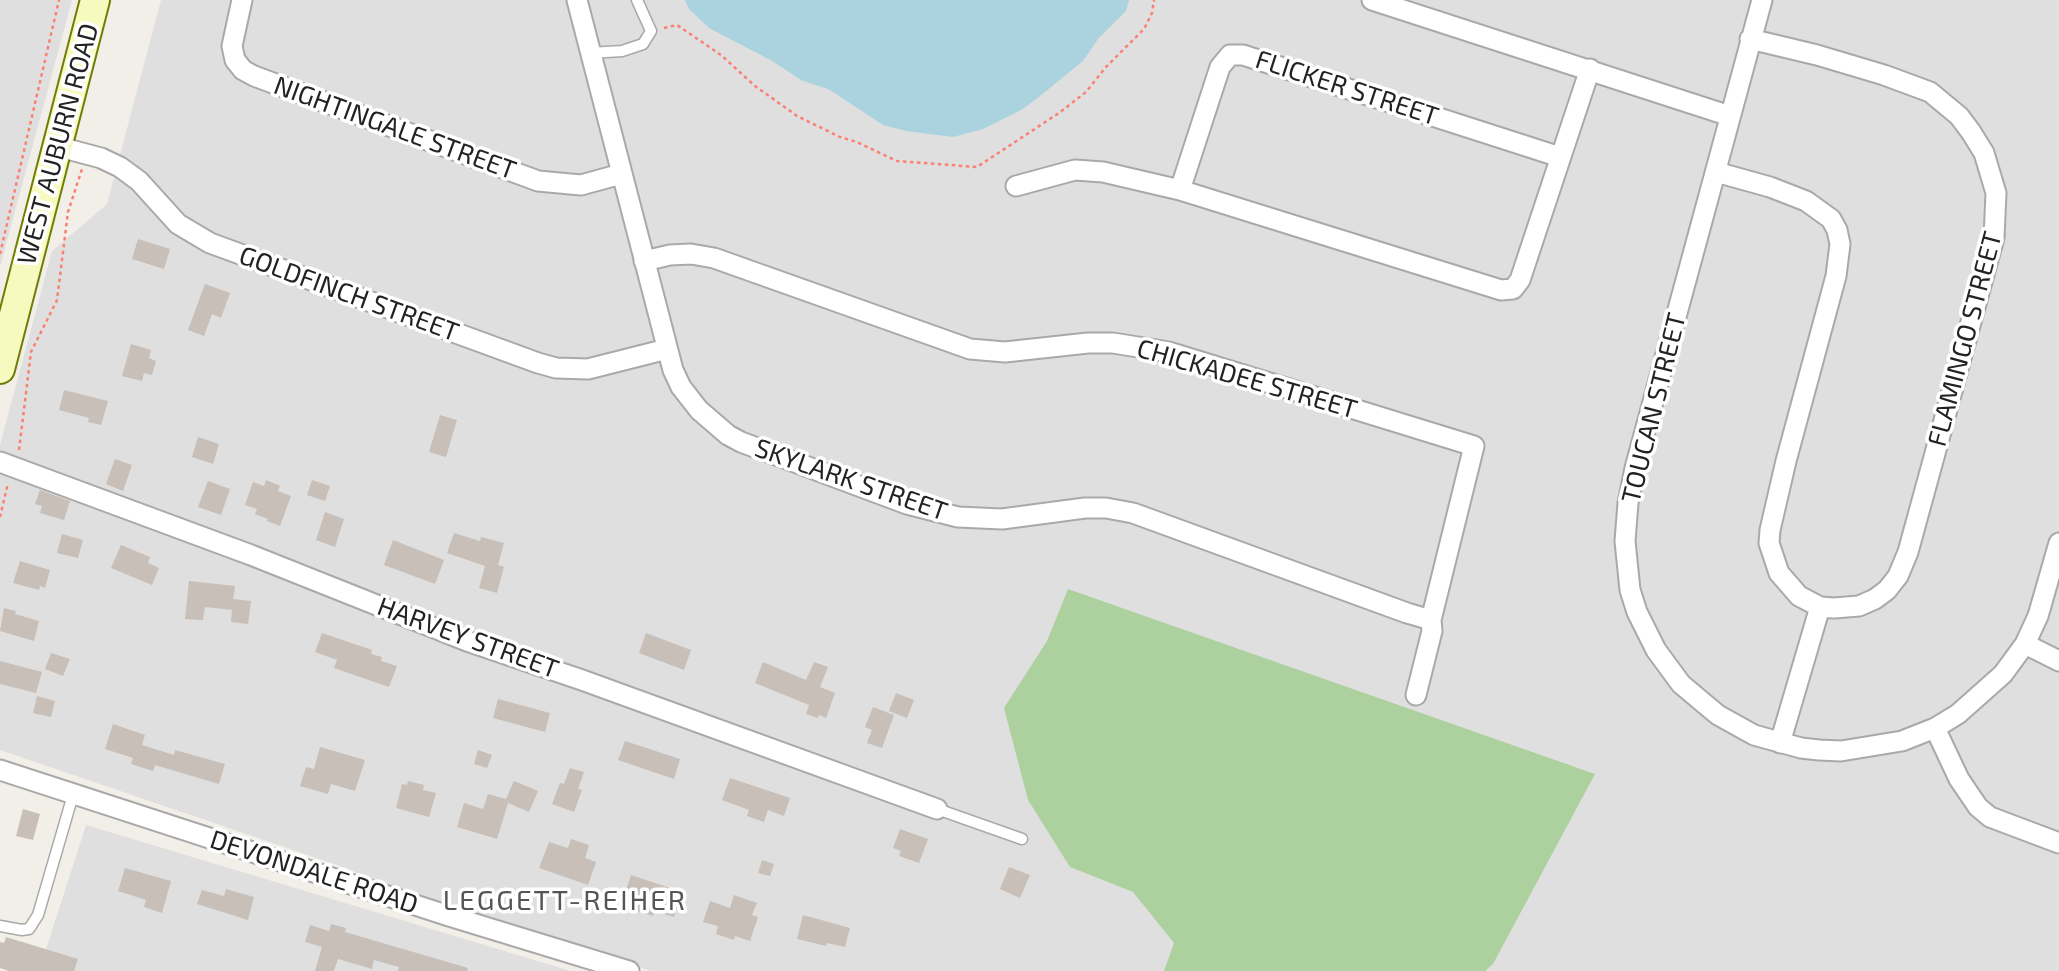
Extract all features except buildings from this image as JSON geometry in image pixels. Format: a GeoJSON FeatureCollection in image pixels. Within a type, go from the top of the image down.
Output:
{"type":"FeatureCollection","features":[{"type":"Feature","properties":{"kind":"main road","name":"WEST AUBURN ROAD"},"geometry":{"type":"LineString","coordinates":[[0,369],[4,334],[95,0]]}},
{"type":"Feature","properties":{"kind":"street","name":"NIGHTINGALE STREET"},"geometry":{"type":"LineString","coordinates":[[242,0],[232,46],[235,60],[243,71],[538,181],[581,185],[621,174]]}},
{"type":"Feature","properties":{"kind":"street","name":"SKYLARK STREET"},"geometry":{"type":"LineString","coordinates":[[577,0],[673,370],[699,410],[728,435],[907,504],[943,514],[973,519],[1028,517],[1085,508],[1133,513],[1431,620]]}},
{"type":"Feature","properties":{"kind":"street"},"geometry":{"type":"LineString","coordinates":[[1371,0],[1426,8],[1590,69],[1730,116]]}},
{"type":"Feature","properties":{"kind":"street","name":"TOUCAN STREET"},"geometry":{"type":"LineString","coordinates":[[1762,0],[1635,468],[1628,503],[1625,541],[1627,568],[1637,612],[1657,650],[1681,684],[1718,715],[1755,735],[1801,748],[1841,751],[1902,741],[1935,728],[1958,714],[2003,674],[2025,644],[2038,616],[2059,543]]}},
{"type":"Feature","properties":{"kind":"street","name":"FLAMINGO STREET"},"geometry":{"type":"LineString","coordinates":[[1751,39],[1817,54],[1930,92],[1945,103],[1984,153],[1996,193],[1994,238],[1908,552],[1898,576],[1887,590],[1859,606],[1820,607]]}},
{"type":"Feature","properties":{"kind":"street","name":"FLICKER STREET"},"geometry":{"type":"LineString","coordinates":[[1180,190],[1220,68],[1230,55],[1244,55],[1560,157]]}},
{"type":"Feature","properties":{"kind":"street"},"geometry":{"type":"LineString","coordinates":[[1016,186],[1075,170],[1086,170],[1180,190],[1501,290],[1513,289],[1520,280],[1590,69]]}},
{"type":"Feature","properties":{"kind":"street","name":"GOLDFINCH STREET"},"geometry":{"type":"LineString","coordinates":[[56,146],[101,158],[120,167],[139,181],[178,224],[210,243],[538,363],[556,368],[588,369],[667,349]]}},
{"type":"Feature","properties":{"kind":"street"},"geometry":{"type":"LineString","coordinates":[[1716,172],[1770,187],[1806,201],[1831,219],[1838,230],[1840,244],[1836,276],[1770,530],[1772,558],[1787,583],[1799,596],[1820,607],[1780,743]]}},
{"type":"Feature","properties":{"kind":"street","name":"CHICKADEE STREET"},"geometry":{"type":"LineString","coordinates":[[643,261],[691,254],[715,258],[970,349],[1005,352],[1113,343],[1169,352],[1474,446],[1431,620]]}},
{"type":"Feature","properties":{"kind":"street","name":"HARVEY STREET"},"geometry":{"type":"LineString","coordinates":[[9,465],[251,555],[467,641],[607,688],[937,809]]}},
{"type":"Feature","properties":{"kind":"street"},"geometry":{"type":"LineString","coordinates":[[1416,695],[1432,631],[1431,620]]}},
{"type":"Feature","properties":{"kind":"street"},"geometry":{"type":"LineString","coordinates":[[2025,644],[2059,661]]}},
{"type":"Feature","properties":{"kind":"street"},"geometry":{"type":"LineString","coordinates":[[1935,728],[1959,779],[1978,807],[1990,817],[2059,843]]}},
{"type":"Feature","properties":{"kind":"street","name":"DEVONDALE ROAD"},"geometry":{"type":"LineString","coordinates":[[0,770],[474,924],[629,971]]}},
{"type":"Feature","properties":{"kind":"lane"},"geometry":{"type":"LineString","coordinates":[[590,53],[632,49],[643,44],[651,32],[637,0]]}},
{"type":"Feature","properties":{"kind":"lane"},"geometry":{"type":"LineString","coordinates":[[0,926],[29,929],[38,915],[73,795]]}},
{"type":"Feature","properties":{"kind":"lane"},"geometry":{"type":"LineString","coordinates":[[937,809],[1022,839]]}},
{"type":"Feature","properties":{"kind":"path"},"geometry":{"type":"LineString","coordinates":[[0,254],[59,0]]}},
{"type":"Feature","properties":{"kind":"path"},"geometry":{"type":"LineString","coordinates":[[651,32],[677,25],[721,55],[755,86],[797,116],[897,161],[977,167],[1086,92],[1106,67],[1144,29],[1152,13],[1154,0]]}},
{"type":"Feature","properties":{"kind":"path"},"geometry":{"type":"LineString","coordinates":[[0,517],[9,465],[21,441],[31,352],[57,300],[68,212],[80,174]]}},
{"type":"Feature","properties":{"kind":"shaded area"},"geometry":{"type":"Polygon","coordinates":[[[0,0],[72,0],[0,267],[0,0]]]}},
{"type":"Feature","properties":{"kind":"shaded area"},"geometry":{"type":"Polygon","coordinates":[[[161,0],[2059,0],[2059,971],[651,971],[379,882],[343,867],[0,750],[0,445],[52,251],[107,204],[161,0]]]}},
{"type":"Feature","properties":{"kind":"shaded area"},"geometry":{"type":"Polygon","coordinates":[[[86,825],[571,971],[39,971],[86,825]]]}},
{"type":"Feature","properties":{"kind":"green space"},"geometry":{"type":"Polygon","coordinates":[[[1068,589],[1595,774],[1493,964],[1485,971],[1164,971],[1174,943],[1133,892],[1070,867],[1028,800],[1004,708],[1047,641],[1068,589]]]}},
{"type":"Feature","properties":{"kind":"water"},"geometry":{"type":"Polygon","coordinates":[[[685,0],[1129,0],[1126,11],[1098,39],[1083,61],[1035,100],[983,129],[953,137],[883,125],[830,90],[801,80],[774,62],[709,28],[689,9],[685,0]]]}},
{"type":"Feature","properties":{"kind":"district","name":"LEGGETT-REIHER"},"geometry":{"type":"Point","coordinates":[565,901]}}]}
